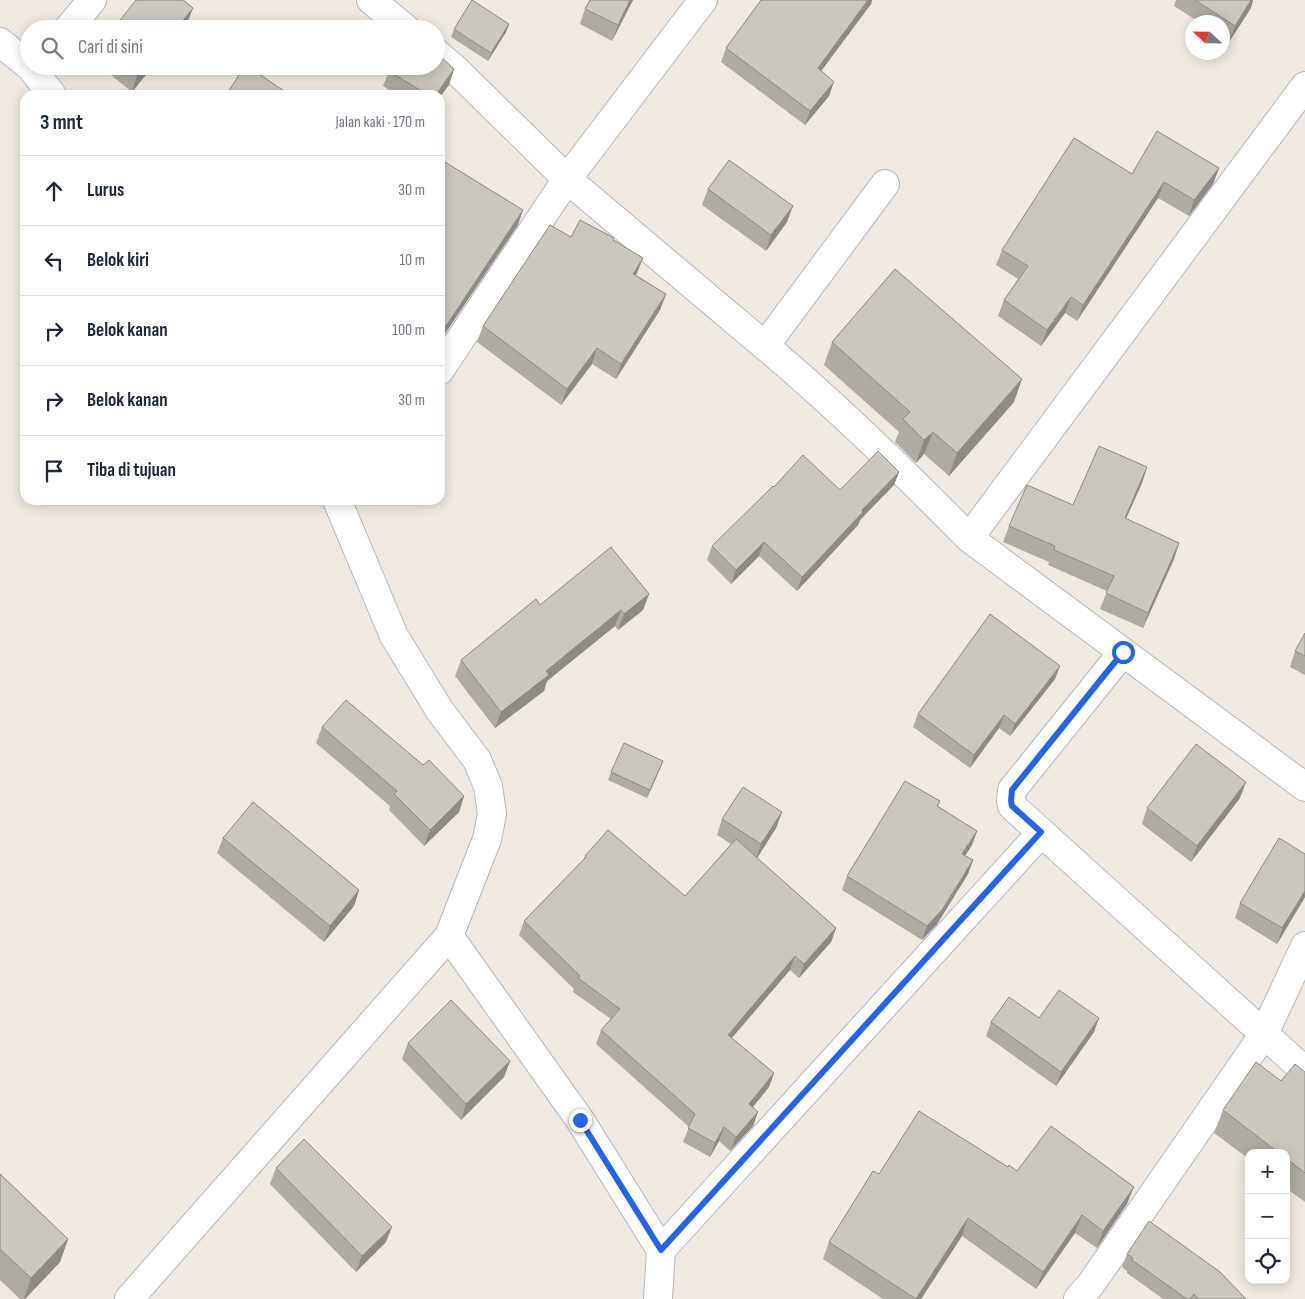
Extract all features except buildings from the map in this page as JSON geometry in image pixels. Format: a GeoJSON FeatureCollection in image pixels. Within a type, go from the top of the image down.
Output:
{"type":"FeatureCollection","features":[{"type":"Feature","properties":{"kind":"street"},"geometry":{"type":"LineString","coordinates":[[75,20],[92,0]]}},
{"type":"Feature","properties":{"kind":"street"},"geometry":{"type":"LineString","coordinates":[[371,0],[395,20]]}},
{"type":"Feature","properties":{"kind":"street"},"geometry":{"type":"LineString","coordinates":[[445,362],[566,179],[703,0]]}},
{"type":"Feature","properties":{"kind":"street"},"geometry":{"type":"LineString","coordinates":[[0,42],[20,58]]}},
{"type":"Feature","properties":{"kind":"street"},"geometry":{"type":"LineString","coordinates":[[445,61],[566,179],[805,379],[925,493],[969,538],[1305,787]]}},
{"type":"Feature","properties":{"kind":"street"},"geometry":{"type":"LineString","coordinates":[[38,75],[48,90]]}},
{"type":"Feature","properties":{"kind":"street"},"geometry":{"type":"LineString","coordinates":[[969,538],[1305,86]]}},
{"type":"Feature","properties":{"kind":"street"},"geometry":{"type":"LineString","coordinates":[[766,346],[886,184]]}},
{"type":"Feature","properties":{"kind":"street"},"geometry":{"type":"LineString","coordinates":[[129,1299],[449,936],[487,839],[492,814],[488,786],[477,760],[440,711],[394,636],[340,505]]}},
{"type":"Feature","properties":{"kind":"street"},"geometry":{"type":"LineString","coordinates":[[1123,652],[1012,790],[1012,806],[1305,1071]]}},
{"type":"Feature","properties":{"kind":"street"},"geometry":{"type":"LineString","coordinates":[[661,1250],[1041,832]]}},
{"type":"Feature","properties":{"kind":"street"},"geometry":{"type":"LineString","coordinates":[[449,936],[580,1120],[661,1250],[658,1299]]}},
{"type":"Feature","properties":{"kind":"street"},"geometry":{"type":"LineString","coordinates":[[1078,1299],[1091,1284],[1264,1034],[1305,946]]}},
{"type":"Feature","properties":{"kind":"route"},"geometry":{"type":"LineString","coordinates":[[580,1120],[661,1250],[1041,832],[1012,806],[1012,790],[1123,652]]}}]}
